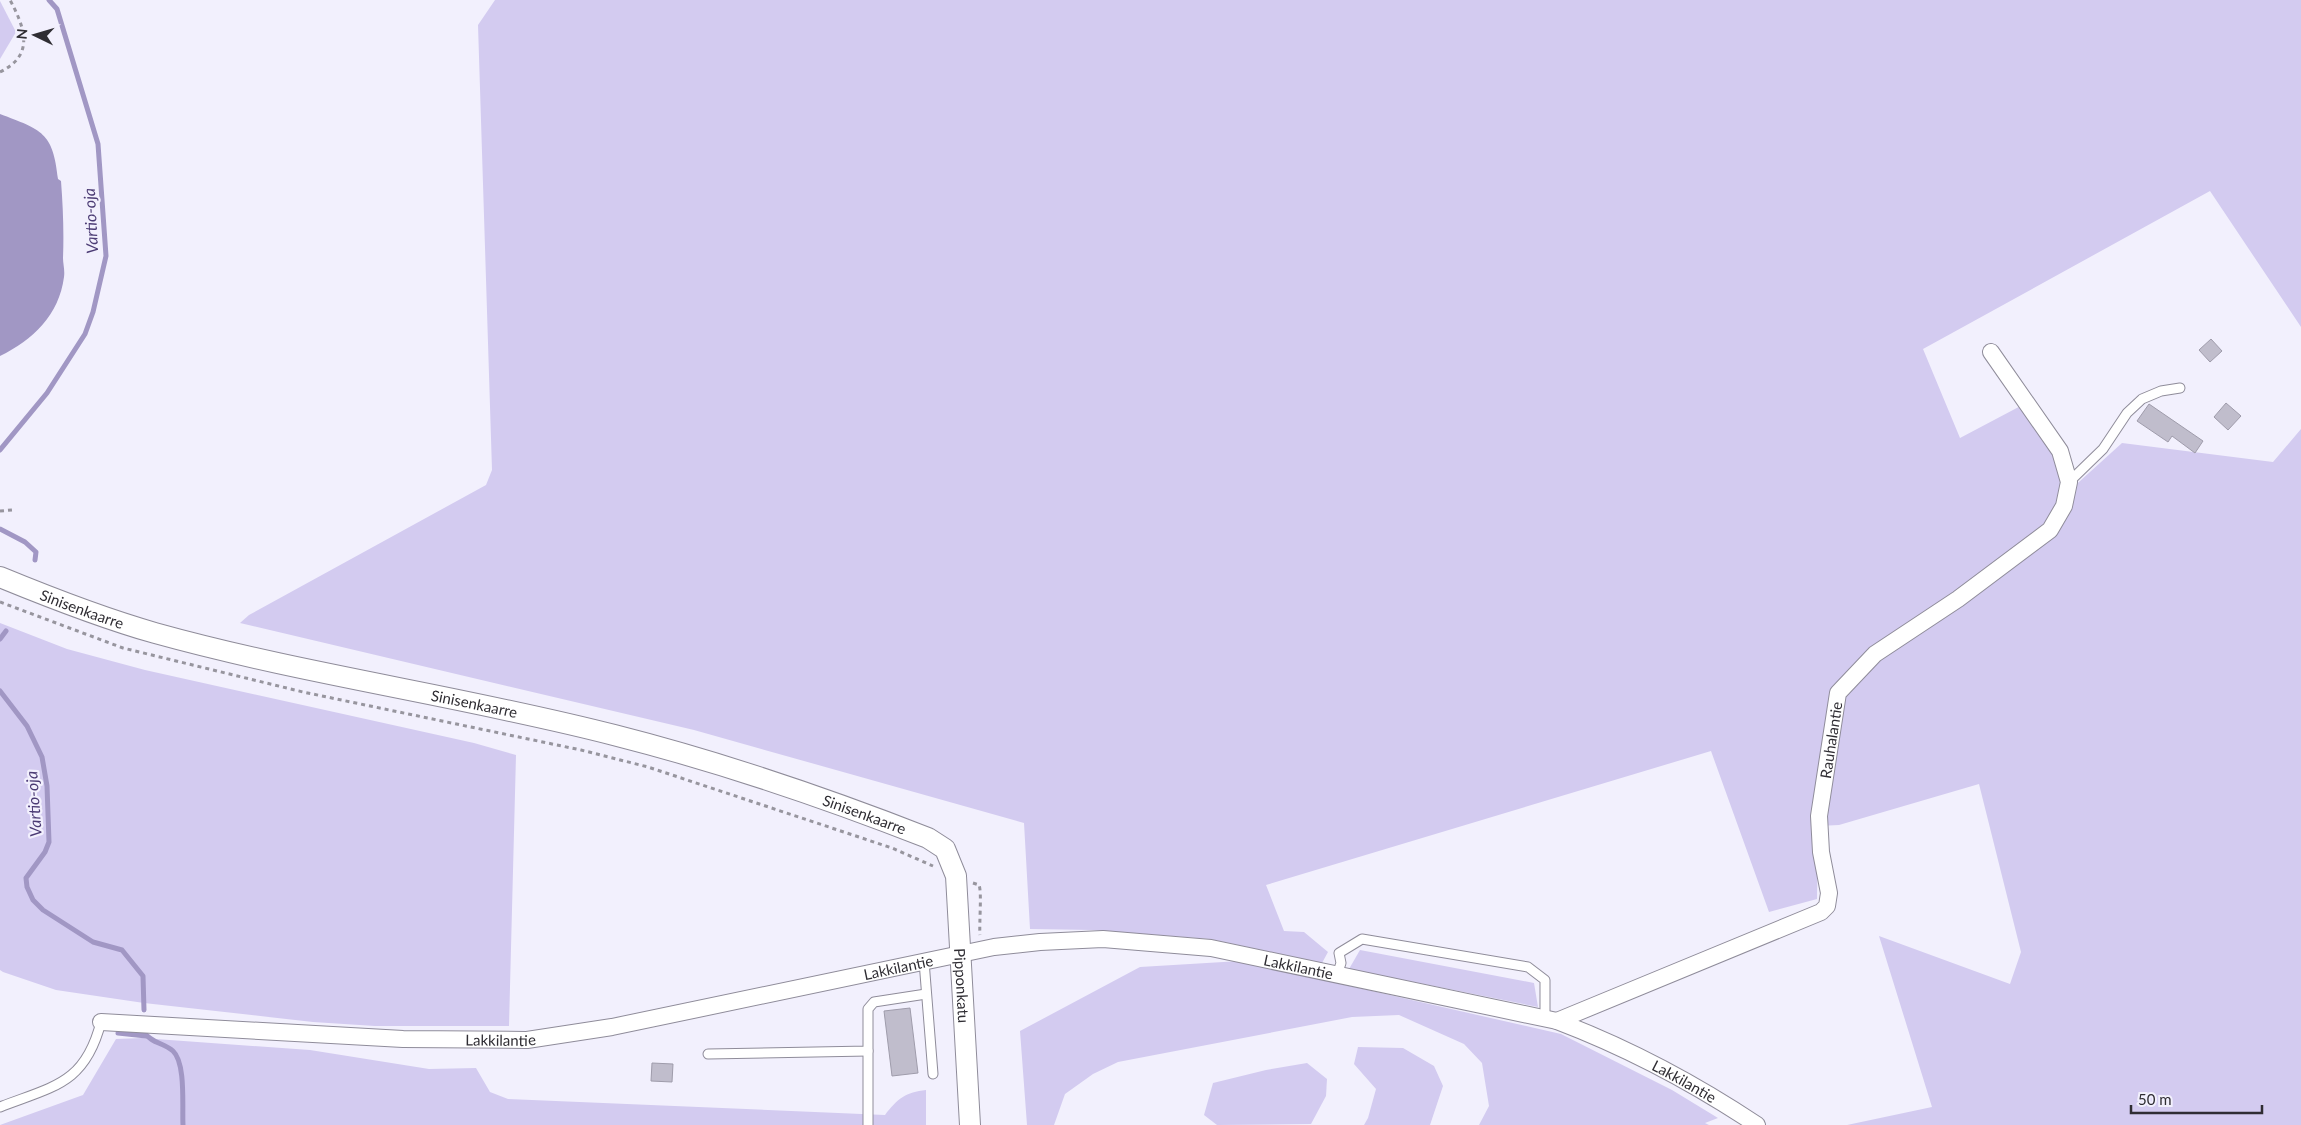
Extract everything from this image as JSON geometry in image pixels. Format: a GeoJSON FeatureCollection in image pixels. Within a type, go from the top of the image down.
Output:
{"type":"FeatureCollection","features":[{"type":"Feature","properties":{"kind":"street","name":"Rauhalantie"},"geometry":{"type":"LineString","coordinates":[[1551,1020],[1821,912],[1827,906],[1829,893],[1821,852],[1819,816],[1838,693],[1875,654],[1958,599],[2050,530],[2064,506],[2069,482],[2060,450],[1991,352]]}},
{"type":"Feature","properties":{"kind":"street","name":"Sinisenkaarre"},"geometry":{"type":"LineString","coordinates":[[0,578],[63,603],[154,632],[235,653],[514,712],[640,742],[782,786],[902,828],[928,838],[945,849]]}},
{"type":"Feature","properties":{"kind":"street","name":"Pipponkatu"},"geometry":{"type":"LineString","coordinates":[[945,849],[956,876],[970,1125]]}},
{"type":"Feature","properties":{"kind":"street","name":"Lakkilantie"},"geometry":{"type":"LineString","coordinates":[[101,1022],[403,1040],[527,1040],[612,1027],[981,949],[1040,942],[1102,939],[1211,948],[1551,1020],[1609,1041],[1659,1066],[1757,1125]]}},
{"type":"Feature","properties":{"kind":"lane"},"geometry":{"type":"LineString","coordinates":[[2069,482],[2103,449],[2127,413],[2142,399],[2161,391],[2180,388]]}},
{"type":"Feature","properties":{"kind":"lane"},"geometry":{"type":"LineString","coordinates":[[1337,975],[1341,963],[1339,953],[1362,939],[1528,967],[1545,980],[1551,1020]]}},
{"type":"Feature","properties":{"kind":"lane"},"geometry":{"type":"LineString","coordinates":[[924,961],[933,1074]]}},
{"type":"Feature","properties":{"kind":"lane"},"geometry":{"type":"LineString","coordinates":[[868,1125],[868,1009],[874,1002],[926,994]]}},
{"type":"Feature","properties":{"kind":"lane"},"geometry":{"type":"LineString","coordinates":[[0,1107],[66,1080],[84,1065],[95,1046],[101,1022]]}},
{"type":"Feature","properties":{"kind":"lane"},"geometry":{"type":"LineString","coordinates":[[708,1054],[868,1051]]}},
{"type":"Feature","properties":{"kind":"path"},"geometry":{"type":"LineString","coordinates":[[0,72],[18,60],[24,41],[20,18],[10,0]]}},
{"type":"Feature","properties":{"kind":"path"},"geometry":{"type":"LineString","coordinates":[[0,511],[12,510]]}},
{"type":"Feature","properties":{"kind":"path"},"geometry":{"type":"LineString","coordinates":[[0,602],[132,650],[303,692],[581,750],[648,768],[892,848],[979,885],[981,890],[979,911],[981,949]]}},
{"type":"Feature","properties":{"kind":"shaded area"},"geometry":{"type":"Polygon","coordinates":[[[495,0],[2301,0],[2301,327],[2210,191],[1923,349],[1960,438],[2030,401],[2069,491],[2122,443],[2273,462],[2301,429],[2301,1125],[1847,1125],[1932,1107],[1879,936],[2010,984],[2021,952],[1979,784],[1839,825],[1818,826],[1817,899],[1769,912],[1711,751],[1266,885],[1284,931],[1304,932],[1328,952],[1322,963],[1210,939],[1093,930],[1030,929],[1024,823],[694,730],[240,623],[249,615],[486,485],[492,470],[478,25],[495,0]]]}},
{"type":"Feature","properties":{"kind":"shaded area"},"geometry":{"type":"Polygon","coordinates":[[[0,1],[16,32],[0,59],[0,1]]]}},
{"type":"Feature","properties":{"kind":"shaded area"},"geometry":{"type":"Polygon","coordinates":[[[0,114],[35,129],[49,142],[53,151],[58,179],[61,181],[64,277],[57,303],[42,325],[23,342],[0,356],[0,114]]]}},
{"type":"Feature","properties":{"kind":"shaded area"},"geometry":{"type":"Polygon","coordinates":[[[0,623],[67,649],[145,670],[474,743],[516,755],[509,1026],[375,1026],[313,1022],[144,1003],[56,990],[0,970],[0,623]]]}},
{"type":"Feature","properties":{"kind":"shaded area"},"geometry":{"type":"Polygon","coordinates":[[[1360,950],[1534,983],[1538,1007],[1349,969],[1360,950]]]}},
{"type":"Feature","properties":{"kind":"shaded area"},"geometry":{"type":"Polygon","coordinates":[[[1240,961],[1561,1034],[1672,1090],[1718,1118],[1705,1123],[1709,1125],[1479,1125],[1489,1106],[1482,1063],[1464,1044],[1399,1015],[1352,1017],[1118,1062],[1093,1074],[1065,1094],[1054,1125],[1027,1125],[1020,1031],[1140,967],[1240,961]]]}},
{"type":"Feature","properties":{"kind":"shaded area"},"geometry":{"type":"Polygon","coordinates":[[[142,1038],[310,1050],[429,1069],[476,1068],[490,1092],[508,1099],[885,1115],[902,1097],[913,1092],[926,1090],[926,1125],[0,1125],[83,1095],[116,1039],[142,1038]]]}},
{"type":"Feature","properties":{"kind":"shaded area"},"geometry":{"type":"Polygon","coordinates":[[[1358,1047],[1403,1048],[1434,1066],[1443,1086],[1430,1125],[1364,1125],[1368,1118],[1376,1089],[1354,1064],[1358,1047]]]}},
{"type":"Feature","properties":{"kind":"shaded area"},"geometry":{"type":"Polygon","coordinates":[[[1307,1063],[1327,1079],[1326,1096],[1311,1124],[1217,1125],[1204,1115],[1213,1083],[1266,1070],[1307,1063]]]}},
{"type":"Feature","properties":{"kind":"building"},"geometry":{"type":"Polygon","coordinates":[[[2211,339],[2222,351],[2210,362],[2199,350],[2211,339]]]}},
{"type":"Feature","properties":{"kind":"building"},"geometry":{"type":"Polygon","coordinates":[[[2226,403],[2241,416],[2228,430],[2214,417],[2226,403]]]}},
{"type":"Feature","properties":{"kind":"building"},"geometry":{"type":"Polygon","coordinates":[[[2149,404],[2203,441],[2195,453],[2172,436],[2168,442],[2137,421],[2149,404]]]}},
{"type":"Feature","properties":{"kind":"building"},"geometry":{"type":"Polygon","coordinates":[[[910,1008],[918,1073],[892,1076],[884,1011],[910,1008]]]}},
{"type":"Feature","properties":{"kind":"building"},"geometry":{"type":"Polygon","coordinates":[[[652,1063],[673,1064],[672,1082],[651,1081],[652,1063]]]}},
{"type":"Feature","properties":{"kind":"waterway","name":"Vartio-oja"},"geometry":{"type":"LineString","coordinates":[[0,450],[47,393],[85,334],[93,312],[106,256],[98,144],[57,9],[49,0]]}},
{"type":"Feature","properties":{"kind":"waterway","name":"Vartio-oja"},"geometry":{"type":"LineString","coordinates":[[0,529],[25,542],[36,552],[35,560]]}},
{"type":"Feature","properties":{"kind":"waterway","name":"Vartio-oja"},"geometry":{"type":"LineString","coordinates":[[0,639],[6,631]]}},
{"type":"Feature","properties":{"kind":"waterway","name":"Vartio-oja"},"geometry":{"type":"LineString","coordinates":[[0,691],[27,726],[42,757],[47,786],[49,842],[45,852],[26,878],[27,887],[33,900],[43,910],[93,942],[122,950],[143,976],[144,1010]]}},
{"type":"Feature","properties":{"kind":"waterway","name":"Vartio-oja"},"geometry":{"type":"LineString","coordinates":[[144,1032],[154,1041],[173,1051],[177,1057],[182,1075],[183,1125]]}},
{"type":"Feature","properties":{"kind":"waterway"},"geometry":{"type":"LineString","coordinates":[[118,1033],[146,1036]]}}]}
